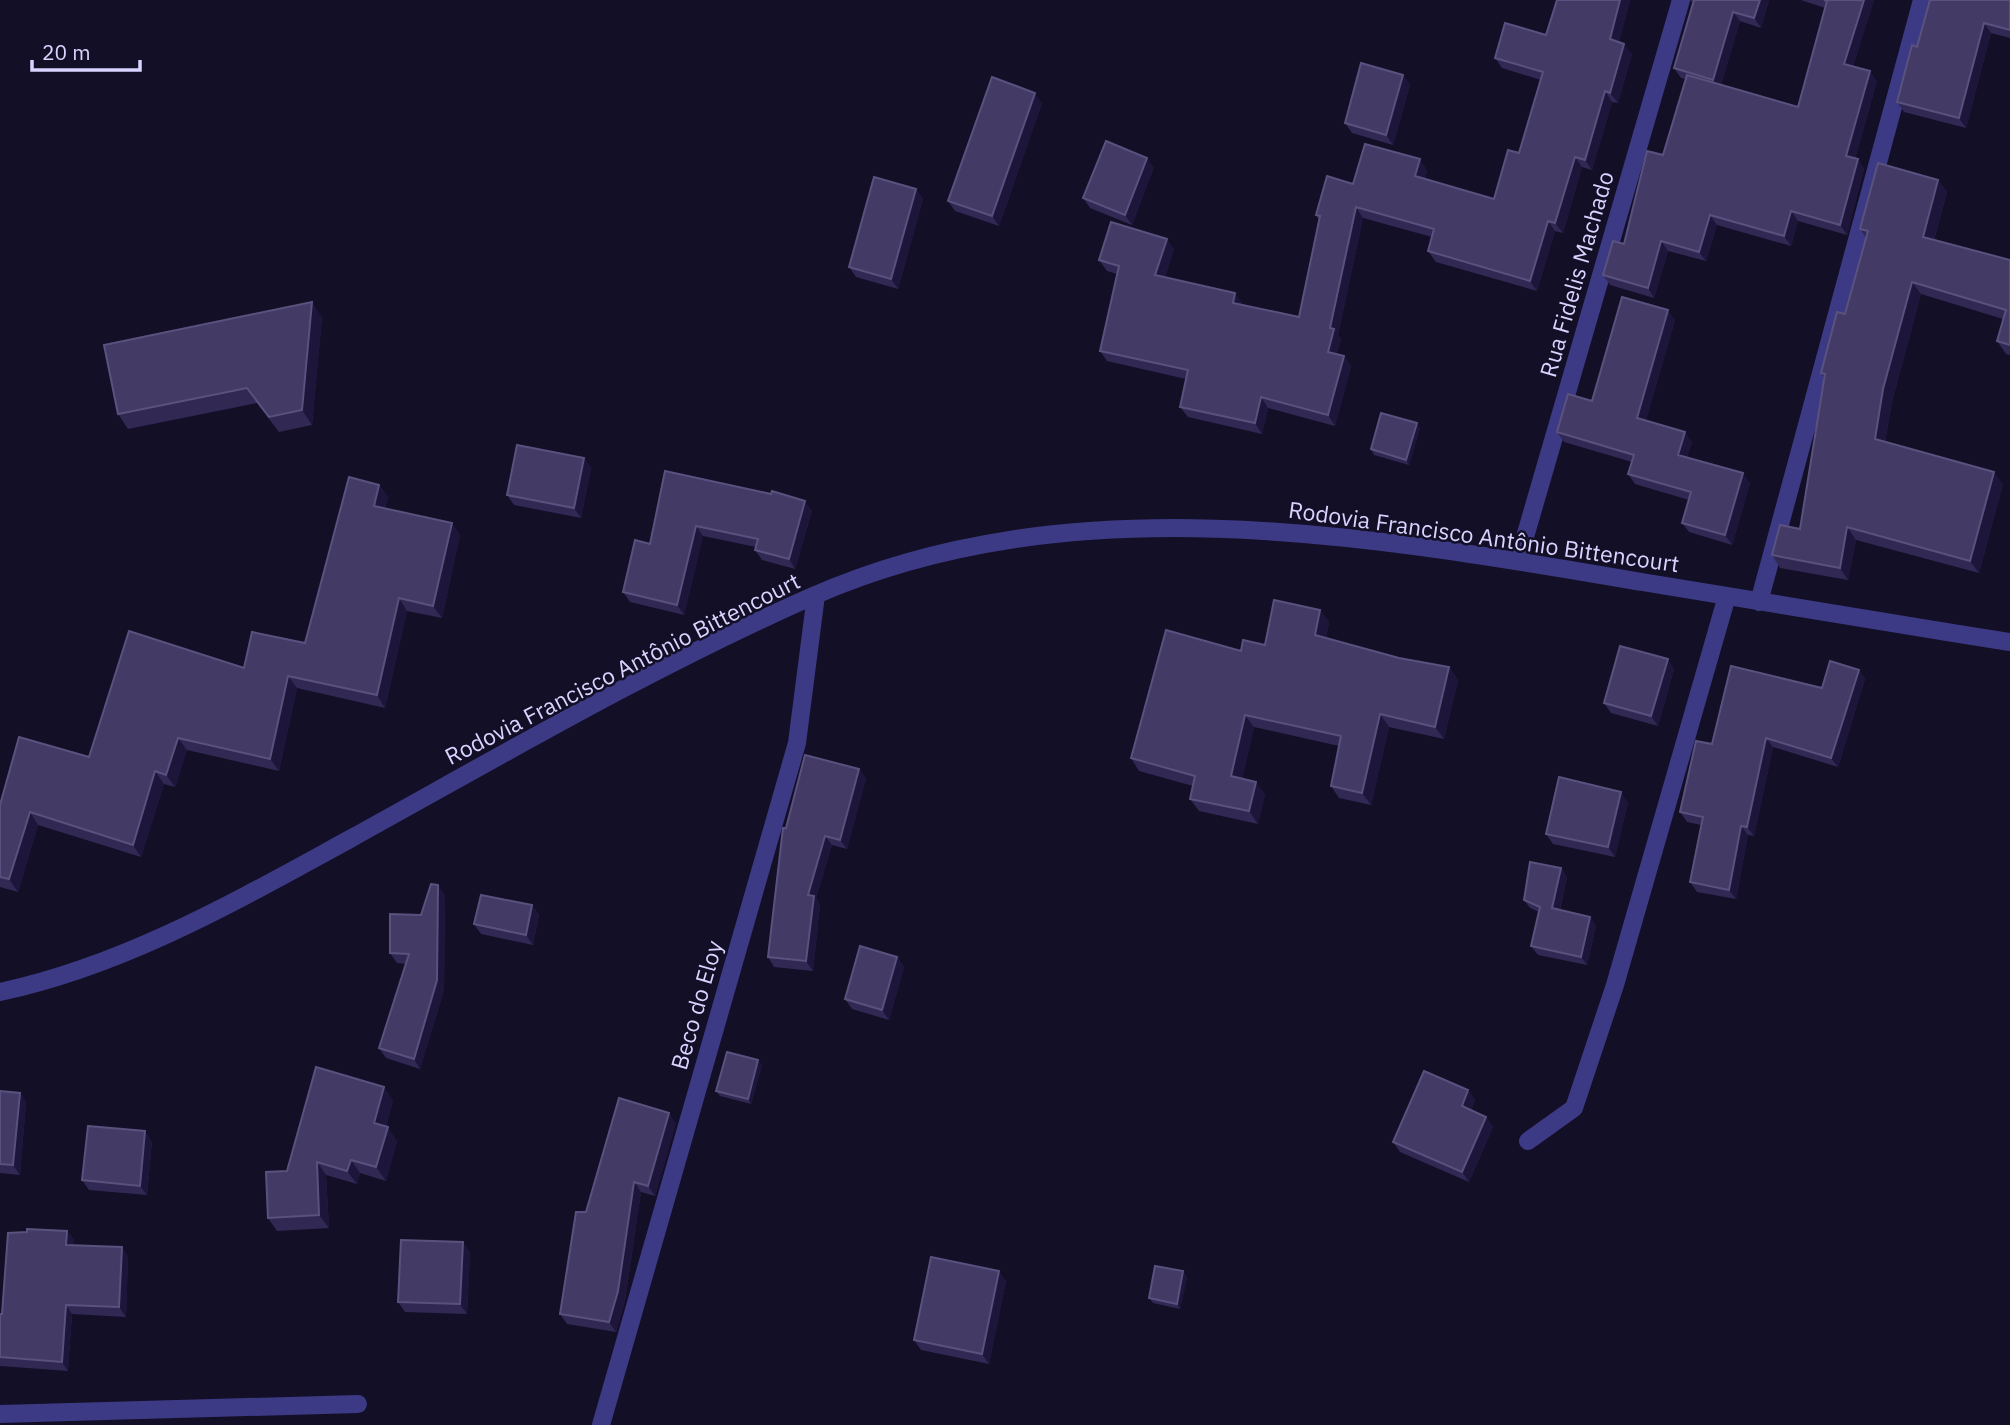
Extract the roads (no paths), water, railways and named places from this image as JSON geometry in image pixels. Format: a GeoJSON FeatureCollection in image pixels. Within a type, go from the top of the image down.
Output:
{"type":"FeatureCollection","features":[{"type":"Feature","properties":{"kind":"street","name":"Rua Fidelis Machado"},"geometry":{"type":"LineString","coordinates":[[1518,561],[1681,0]]}},
{"type":"Feature","properties":{"kind":"street"},"geometry":{"type":"LineString","coordinates":[[1759,602],[1922,0]]}},
{"type":"Feature","properties":{"kind":"street","name":"Rodovia Francisco Antônio Bittencourt"},"geometry":{"type":"LineString","coordinates":[[0,992],[38,984],[182,930],[609,697],[816,595],[950,549],[1026,536],[1117,529],[1275,531],[1518,561],[2010,642]]}},
{"type":"Feature","properties":{"kind":"street","name":"Beco do Eloy"},"geometry":{"type":"LineString","coordinates":[[601,1425],[797,743],[816,595]]}},
{"type":"Feature","properties":{"kind":"street"},"geometry":{"type":"LineString","coordinates":[[1528,1141],[1574,1108],[1615,985],[1727,596]]}},
{"type":"Feature","properties":{"kind":"street"},"geometry":{"type":"LineString","coordinates":[[0,1414],[358,1405]]}}]}
